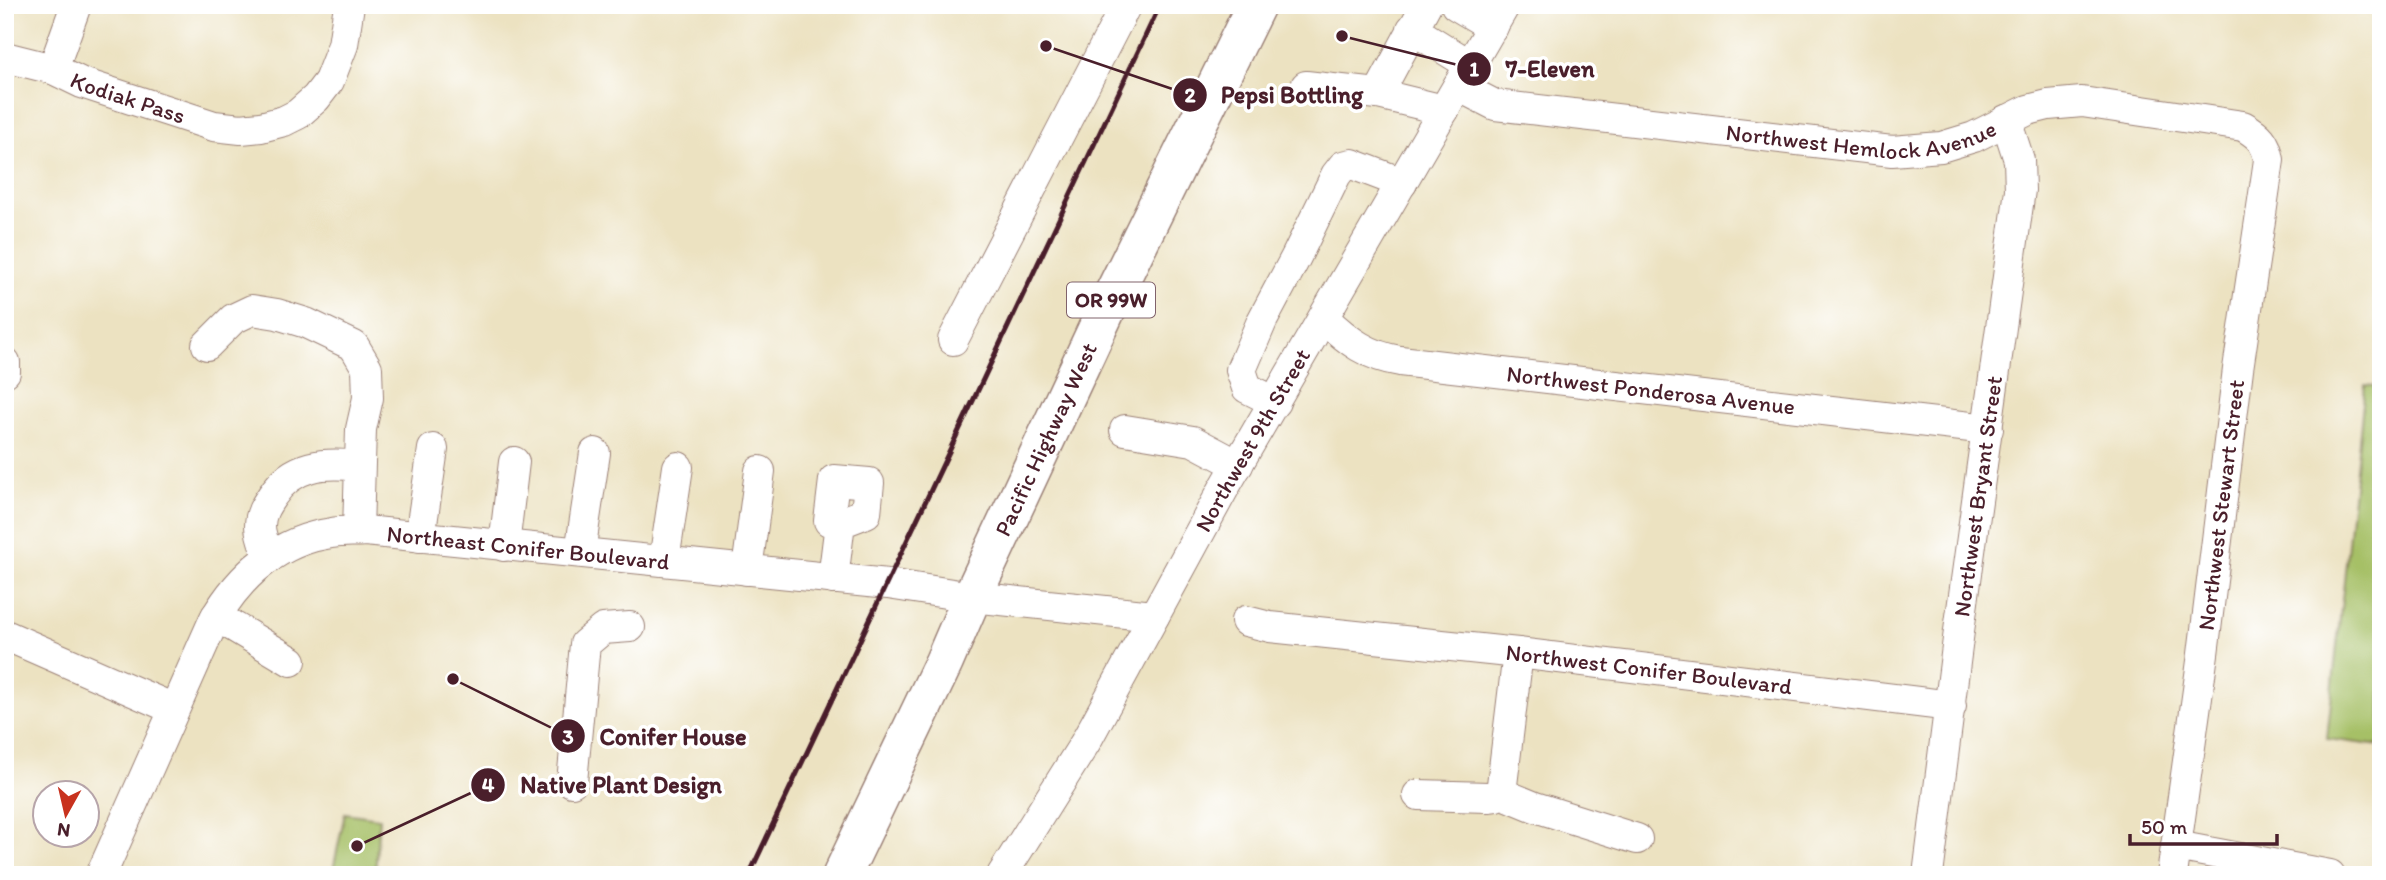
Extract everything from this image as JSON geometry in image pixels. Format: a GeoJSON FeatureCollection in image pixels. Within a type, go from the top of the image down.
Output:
{"type":"FeatureCollection","features":[{"type":"Feature","properties":{"kind":"highway","name":"Pacific Highway West"},"geometry":{"type":"LineString","coordinates":[[842,875],[944,662],[1114,293],[1256,5]]}},
{"type":"Feature","properties":{"kind":"street"},"geometry":{"type":"LineString","coordinates":[[53,69],[76,5]]}},
{"type":"Feature","properties":{"kind":"street","name":"Kodiak Pass"},"geometry":{"type":"LineString","coordinates":[[5,57],[53,69],[82,83],[203,122],[242,129],[261,127],[298,114],[316,98],[338,64],[344,45],[349,5]]}},
{"type":"Feature","properties":{"kind":"street"},"geometry":{"type":"LineString","coordinates":[[953,340],[1126,5]]}},
{"type":"Feature","properties":{"kind":"street"},"geometry":{"type":"LineString","coordinates":[[1456,5],[1499,16]]}},
{"type":"Feature","properties":{"kind":"street","name":"Northwest 9th Street"},"geometry":{"type":"LineString","coordinates":[[1002,875],[1085,743],[1238,465],[1499,16]]}},
{"type":"Feature","properties":{"kind":"street"},"geometry":{"type":"LineString","coordinates":[[1306,86],[1378,94],[1457,87],[1419,17]]}},
{"type":"Feature","properties":{"kind":"street"},"geometry":{"type":"LineString","coordinates":[[1378,94],[1419,17]]}},
{"type":"Feature","properties":{"kind":"street","name":"Northwest Hemlock Avenue"},"geometry":{"type":"LineString","coordinates":[[1457,87],[1495,105],[1892,151],[1941,147],[1974,137],[2028,110],[2082,102],[2244,126],[2260,137]]}},
{"type":"Feature","properties":{"kind":"street","name":"Northwest Bryant Street"},"geometry":{"type":"LineString","coordinates":[[1928,875],[2020,190],[2019,160],[2006,120]]}},
{"type":"Feature","properties":{"kind":"street","name":"Northwest Stewart Street"},"geometry":{"type":"LineString","coordinates":[[2174,860],[2203,654],[2238,369],[2269,160],[2268,150],[2260,137]]}},
{"type":"Feature","properties":{"kind":"street"},"geometry":{"type":"LineString","coordinates":[[1275,402],[1247,388],[1241,370],[1262,321],[1336,175],[1343,166],[1352,164],[1402,183]]}},
{"type":"Feature","properties":{"kind":"street"},"geometry":{"type":"LineString","coordinates":[[207,345],[233,319],[252,310],[306,323],[354,346],[367,368],[368,388],[359,466],[358,531]]}},
{"type":"Feature","properties":{"kind":"street","name":"Northwest Ponderosa Avenue"},"geometry":{"type":"LineString","coordinates":[[1325,319],[1346,339],[1367,352],[1400,361],[1988,429]]}},
{"type":"Feature","properties":{"kind":"street"},"geometry":{"type":"LineString","coordinates":[[5,362],[5,372]]}},
{"type":"Feature","properties":{"kind":"street"},"geometry":{"type":"LineString","coordinates":[[1125,430],[1193,441],[1238,465]]}},
{"type":"Feature","properties":{"kind":"street"},"geometry":{"type":"LineString","coordinates":[[420,537],[433,449]]}},
{"type":"Feature","properties":{"kind":"street"},"geometry":{"type":"LineString","coordinates":[[580,552],[595,453]]}},
{"type":"Feature","properties":{"kind":"street"},"geometry":{"type":"LineString","coordinates":[[504,546],[514,462]]}},
{"type":"Feature","properties":{"kind":"street"},"geometry":{"type":"LineString","coordinates":[[269,558],[260,528],[262,511],[275,491],[294,472],[332,463],[359,466]]}},
{"type":"Feature","properties":{"kind":"street"},"geometry":{"type":"LineString","coordinates":[[664,561],[678,467]]}},
{"type":"Feature","properties":{"kind":"street"},"geometry":{"type":"LineString","coordinates":[[747,569],[760,471]]}},
{"type":"Feature","properties":{"kind":"street"},"geometry":{"type":"LineString","coordinates":[[833,579],[840,523]]}},
{"type":"Feature","properties":{"kind":"street","name":"Northeast Conifer Boulevard"},"geometry":{"type":"LineString","coordinates":[[101,875],[216,616],[228,596],[242,580],[269,558],[284,548],[312,537],[358,531],[580,552],[1154,617]]}},
{"type":"Feature","properties":{"kind":"street"},"geometry":{"type":"LineString","coordinates":[[216,616],[291,661]]}},
{"type":"Feature","properties":{"kind":"street","name":"Northwest Conifer Boulevard"},"geometry":{"type":"LineString","coordinates":[[1246,621],[1951,706]]}},
{"type":"Feature","properties":{"kind":"street"},"geometry":{"type":"LineString","coordinates":[[572,782],[585,644],[603,629],[630,627]]}},
{"type":"Feature","properties":{"kind":"street"},"geometry":{"type":"LineString","coordinates":[[5,635],[174,709]]}},
{"type":"Feature","properties":{"kind":"street"},"geometry":{"type":"LineString","coordinates":[[1501,793],[1518,653]]}},
{"type":"Feature","properties":{"kind":"street"},"geometry":{"type":"LineString","coordinates":[[1418,795],[1488,797],[1501,793],[1535,807],[1637,839]]}},
{"type":"Feature","properties":{"kind":"street"},"geometry":{"type":"LineString","coordinates":[[2174,860],[2330,875]]}},
{"type":"Feature","properties":{"kind":"green space"},"geometry":{"type":"Polygon","coordinates":[[[2365,385],[2381,387],[2381,746],[2327,739],[2365,385]]]}},
{"type":"Feature","properties":{"kind":"green space"},"geometry":{"type":"Polygon","coordinates":[[[345,813],[379,818],[375,875],[332,875],[345,813]]]}},
{"type":"Feature","properties":{"kind":"railway"},"geometry":{"type":"LineString","coordinates":[[749,875],[1160,5]]}},
{"type":"Feature","properties":{"kind":"place","name":"7-Eleven"},"geometry":{"type":"Point","coordinates":[1342,36]}},
{"type":"Feature","properties":{"kind":"place","name":"Pepsi Bottling"},"geometry":{"type":"Point","coordinates":[1046,46]}},
{"type":"Feature","properties":{"kind":"place","name":"Conifer House"},"geometry":{"type":"Point","coordinates":[453,679]}},
{"type":"Feature","properties":{"kind":"place","name":"Native Plant Design"},"geometry":{"type":"Point","coordinates":[357,846]}}]}
